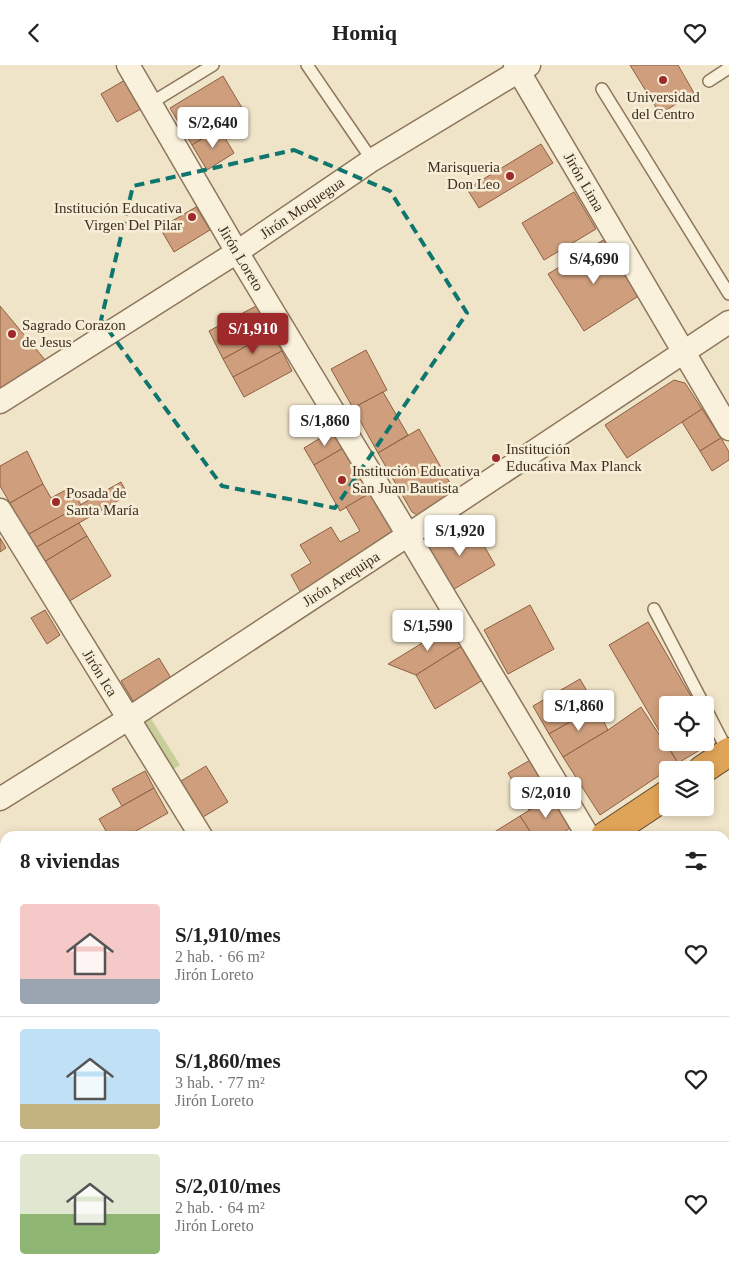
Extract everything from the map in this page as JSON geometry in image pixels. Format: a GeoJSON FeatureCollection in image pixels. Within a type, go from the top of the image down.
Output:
{"type":"FeatureCollection","features":[{"type":"Feature","properties":{"kind":"highway"},"geometry":{"type":"LineString","coordinates":[[714,762],[729,752]]}},
{"type":"Feature","properties":{"kind":"highway"},"geometry":{"type":"LineString","coordinates":[[612,831],[659,800]]}},
{"type":"Feature","properties":{"kind":"street","name":"Jirón Loreto"},"geometry":{"type":"LineString","coordinates":[[128,65],[237,252],[585,831]]}},
{"type":"Feature","properties":{"kind":"street","name":"Jirón Moquegua"},"geometry":{"type":"LineString","coordinates":[[0,402],[237,252],[372,160],[521,67]]}},
{"type":"Feature","properties":{"kind":"street","name":"Jirón Lima"},"geometry":{"type":"LineString","coordinates":[[521,67],[729,429]]}},
{"type":"Feature","properties":{"kind":"street","name":"Jirón Arequipa"},"geometry":{"type":"LineString","coordinates":[[0,799],[128,719],[729,322]]}},
{"type":"Feature","properties":{"kind":"street","name":"Jirón Ica"},"geometry":{"type":"LineString","coordinates":[[0,510],[198,831]]}},
{"type":"Feature","properties":{"kind":"lane"},"geometry":{"type":"LineString","coordinates":[[151,103],[213,65]]}},
{"type":"Feature","properties":{"kind":"lane"},"geometry":{"type":"LineString","coordinates":[[307,65],[372,160]]}},
{"type":"Feature","properties":{"kind":"lane"},"geometry":{"type":"LineString","coordinates":[[709,81],[729,68]]}},
{"type":"Feature","properties":{"kind":"lane"},"geometry":{"type":"LineString","coordinates":[[602,89],[729,294]]}},
{"type":"Feature","properties":{"kind":"lane"},"geometry":{"type":"LineString","coordinates":[[654,609],[699,696]]}},
{"type":"Feature","properties":{"kind":"lane"},"geometry":{"type":"LineString","coordinates":[[714,724],[729,752]]}},
{"type":"Feature","properties":{"kind":"highlighted area"},"geometry":{"type":"Polygon","coordinates":[[[294,150],[390,191],[467,313],[335,508],[222,486],[101,320],[133,186],[294,150]]]}},
{"type":"Feature","properties":{"kind":"green space"},"geometry":{"type":"Polygon","coordinates":[[[150,717],[180,765],[166,774],[136,726],[150,717]]]}},
{"type":"Feature","properties":{"kind":"building","name":"Universidad del Centro"},"geometry":{"type":"Polygon","coordinates":[[[630,65],[678,65],[694,93],[660,114],[630,65]]]}},
{"type":"Feature","properties":{"kind":"building"},"geometry":{"type":"Polygon","coordinates":[[[223,76],[245,113],[192,145],[170,108],[223,76]]]}},
{"type":"Feature","properties":{"kind":"building"},"geometry":{"type":"Polygon","coordinates":[[[125,80],[141,109],[117,122],[101,94],[125,80]]]}},
{"type":"Feature","properties":{"kind":"building"},"geometry":{"type":"Polygon","coordinates":[[[219,128],[234,153],[207,170],[192,145],[219,128]]]}},
{"type":"Feature","properties":{"kind":"building","name":"Marisqueria Don Leo"},"geometry":{"type":"Polygon","coordinates":[[[541,144],[553,163],[479,208],[467,189],[541,144]]]}},
{"type":"Feature","properties":{"kind":"building"},"geometry":{"type":"Polygon","coordinates":[[[574,192],[596,229],[544,260],[522,223],[574,192]]]}},
{"type":"Feature","properties":{"kind":"building"},"geometry":{"type":"Polygon","coordinates":[[[196,207],[210,230],[174,252],[160,228],[196,207]]]}},
{"type":"Feature","properties":{"kind":"building"},"geometry":{"type":"Polygon","coordinates":[[[605,239],[640,295],[584,331],[548,274],[605,239]]]}},
{"type":"Feature","properties":{"kind":"building"},"geometry":{"type":"Polygon","coordinates":[[[258,305],[272,332],[223,359],[209,331],[258,305]]]}},
{"type":"Feature","properties":{"kind":"building","name":"Sagrado Corazon de Jesus"},"geometry":{"type":"Polygon","coordinates":[[[0,306],[46,361],[0,392],[0,306]]]}},
{"type":"Feature","properties":{"kind":"building"},"geometry":{"type":"Polygon","coordinates":[[[272,332],[282,351],[233,377],[223,359],[272,332]]]}},
{"type":"Feature","properties":{"kind":"building"},"geometry":{"type":"Polygon","coordinates":[[[366,350],[387,390],[353,408],[331,369],[366,350]]]}},
{"type":"Feature","properties":{"kind":"building"},"geometry":{"type":"Polygon","coordinates":[[[282,351],[292,371],[244,397],[233,377],[282,351]]]}},
{"type":"Feature","properties":{"kind":"building"},"geometry":{"type":"Polygon","coordinates":[[[674,380],[685,383],[702,409],[627,458],[605,425],[674,380]]]}},
{"type":"Feature","properties":{"kind":"building"},"geometry":{"type":"Polygon","coordinates":[[[383,392],[408,435],[378,453],[353,408],[383,392]]]}},
{"type":"Feature","properties":{"kind":"building"},"geometry":{"type":"Polygon","coordinates":[[[702,409],[721,438],[700,451],[682,422],[702,409]]]}},
{"type":"Feature","properties":{"kind":"building"},"geometry":{"type":"Polygon","coordinates":[[[335,429],[345,447],[314,465],[304,448],[335,429]]]}},
{"type":"Feature","properties":{"kind":"building"},"geometry":{"type":"Polygon","coordinates":[[[419,429],[458,497],[419,516],[412,512],[378,453],[419,429]]]}},
{"type":"Feature","properties":{"kind":"building"},"geometry":{"type":"Polygon","coordinates":[[[721,438],[729,452],[729,460],[712,471],[700,451],[721,438]]]}},
{"type":"Feature","properties":{"kind":"building"},"geometry":{"type":"Polygon","coordinates":[[[345,447],[372,492],[340,511],[314,465],[345,447]]]}},
{"type":"Feature","properties":{"kind":"building"},"geometry":{"type":"Polygon","coordinates":[[[27,451],[43,484],[10,503],[0,486],[0,466],[27,451]]]}},
{"type":"Feature","properties":{"kind":"building"},"geometry":{"type":"Polygon","coordinates":[[[121,482],[128,495],[35,548],[27,535],[121,482]]]}},
{"type":"Feature","properties":{"kind":"building"},"geometry":{"type":"Polygon","coordinates":[[[43,484],[51,498],[71,487],[81,505],[27,535],[10,503],[43,484]]]}},
{"type":"Feature","properties":{"kind":"building"},"geometry":{"type":"Polygon","coordinates":[[[372,492],[400,540],[303,597],[291,575],[311,563],[300,545],[331,527],[340,542],[360,531],[346,507],[372,492]]]}},
{"type":"Feature","properties":{"kind":"building"},"geometry":{"type":"Polygon","coordinates":[[[79,523],[87,536],[44,562],[35,548],[79,523]]]}},
{"type":"Feature","properties":{"kind":"building"},"geometry":{"type":"Polygon","coordinates":[[[471,523],[495,565],[449,592],[425,549],[471,523]]]}},
{"type":"Feature","properties":{"kind":"building"},"geometry":{"type":"Polygon","coordinates":[[[87,536],[111,576],[68,602],[44,562],[87,536]]]}},
{"type":"Feature","properties":{"kind":"building"},"geometry":{"type":"Polygon","coordinates":[[[0,538],[6,548],[0,552],[0,538]]]}},
{"type":"Feature","properties":{"kind":"building"},"geometry":{"type":"Polygon","coordinates":[[[530,605],[554,649],[508,674],[484,630],[530,605]]]}},
{"type":"Feature","properties":{"kind":"building"},"geometry":{"type":"Polygon","coordinates":[[[45,610],[60,635],[47,644],[31,618],[45,610]]]}},
{"type":"Feature","properties":{"kind":"building"},"geometry":{"type":"Polygon","coordinates":[[[648,622],[691,696],[659,696],[659,731],[609,645],[648,622]]]}},
{"type":"Feature","properties":{"kind":"building"},"geometry":{"type":"Polygon","coordinates":[[[450,626],[462,646],[416,675],[388,664],[450,626]]]}},
{"type":"Feature","properties":{"kind":"building"},"geometry":{"type":"Polygon","coordinates":[[[462,646],[483,680],[435,709],[416,675],[462,646]]]}},
{"type":"Feature","properties":{"kind":"building"},"geometry":{"type":"Polygon","coordinates":[[[159,658],[174,683],[136,706],[121,681],[159,658]]]}},
{"type":"Feature","properties":{"kind":"building"},"geometry":{"type":"Polygon","coordinates":[[[580,679],[596,707],[549,734],[533,706],[580,679]]]}},
{"type":"Feature","properties":{"kind":"building"},"geometry":{"type":"Polygon","coordinates":[[[596,707],[608,730],[563,757],[549,734],[596,707]]]}},
{"type":"Feature","properties":{"kind":"building"},"geometry":{"type":"Polygon","coordinates":[[[641,707],[659,734],[659,751],[670,751],[677,761],[659,761],[659,776],[600,815],[563,757],[608,730],[641,707]]]}},
{"type":"Feature","properties":{"kind":"building"},"geometry":{"type":"Polygon","coordinates":[[[671,751],[698,751],[681,761],[677,761],[671,751]]]}},
{"type":"Feature","properties":{"kind":"building"},"geometry":{"type":"Polygon","coordinates":[[[532,759],[553,796],[529,810],[508,773],[532,759]]]}},
{"type":"Feature","properties":{"kind":"building"},"geometry":{"type":"Polygon","coordinates":[[[206,766],[228,802],[203,817],[181,781],[206,766]]]}},
{"type":"Feature","properties":{"kind":"building"},"geometry":{"type":"Polygon","coordinates":[[[145,771],[154,788],[122,806],[112,789],[145,771]]]}},
{"type":"Feature","properties":{"kind":"building"},"geometry":{"type":"Polygon","coordinates":[[[154,788],[168,813],[136,831],[106,831],[99,819],[154,788]]]}},
{"type":"Feature","properties":{"kind":"building"},"geometry":{"type":"Polygon","coordinates":[[[553,796],[572,827],[565,831],[530,831],[520,816],[553,796]]]}},
{"type":"Feature","properties":{"kind":"building"},"geometry":{"type":"Polygon","coordinates":[[[520,816],[530,831],[496,831],[520,816]]]}},
{"type":"Feature","properties":{"kind":"place","name":"Universidad del Centro"},"geometry":{"type":"Point","coordinates":[663,80]}},
{"type":"Feature","properties":{"kind":"place","name":"Marisqueria Don Leo"},"geometry":{"type":"Point","coordinates":[510,176]}},
{"type":"Feature","properties":{"kind":"place","name":"Institución Educativa Virgen Del Pilar"},"geometry":{"type":"Point","coordinates":[192,217]}},
{"type":"Feature","properties":{"kind":"place","name":"Sagrado Corazon de Jesus"},"geometry":{"type":"Point","coordinates":[12,334]}},
{"type":"Feature","properties":{"kind":"place","name":"Institución Educativa Max Planck"},"geometry":{"type":"Point","coordinates":[496,458]}},
{"type":"Feature","properties":{"kind":"place","name":"Institución Educativa San Juan Bautista"},"geometry":{"type":"Point","coordinates":[342,480]}},
{"type":"Feature","properties":{"kind":"place","name":"Posada de Santa María"},"geometry":{"type":"Point","coordinates":[56,502]}}]}
